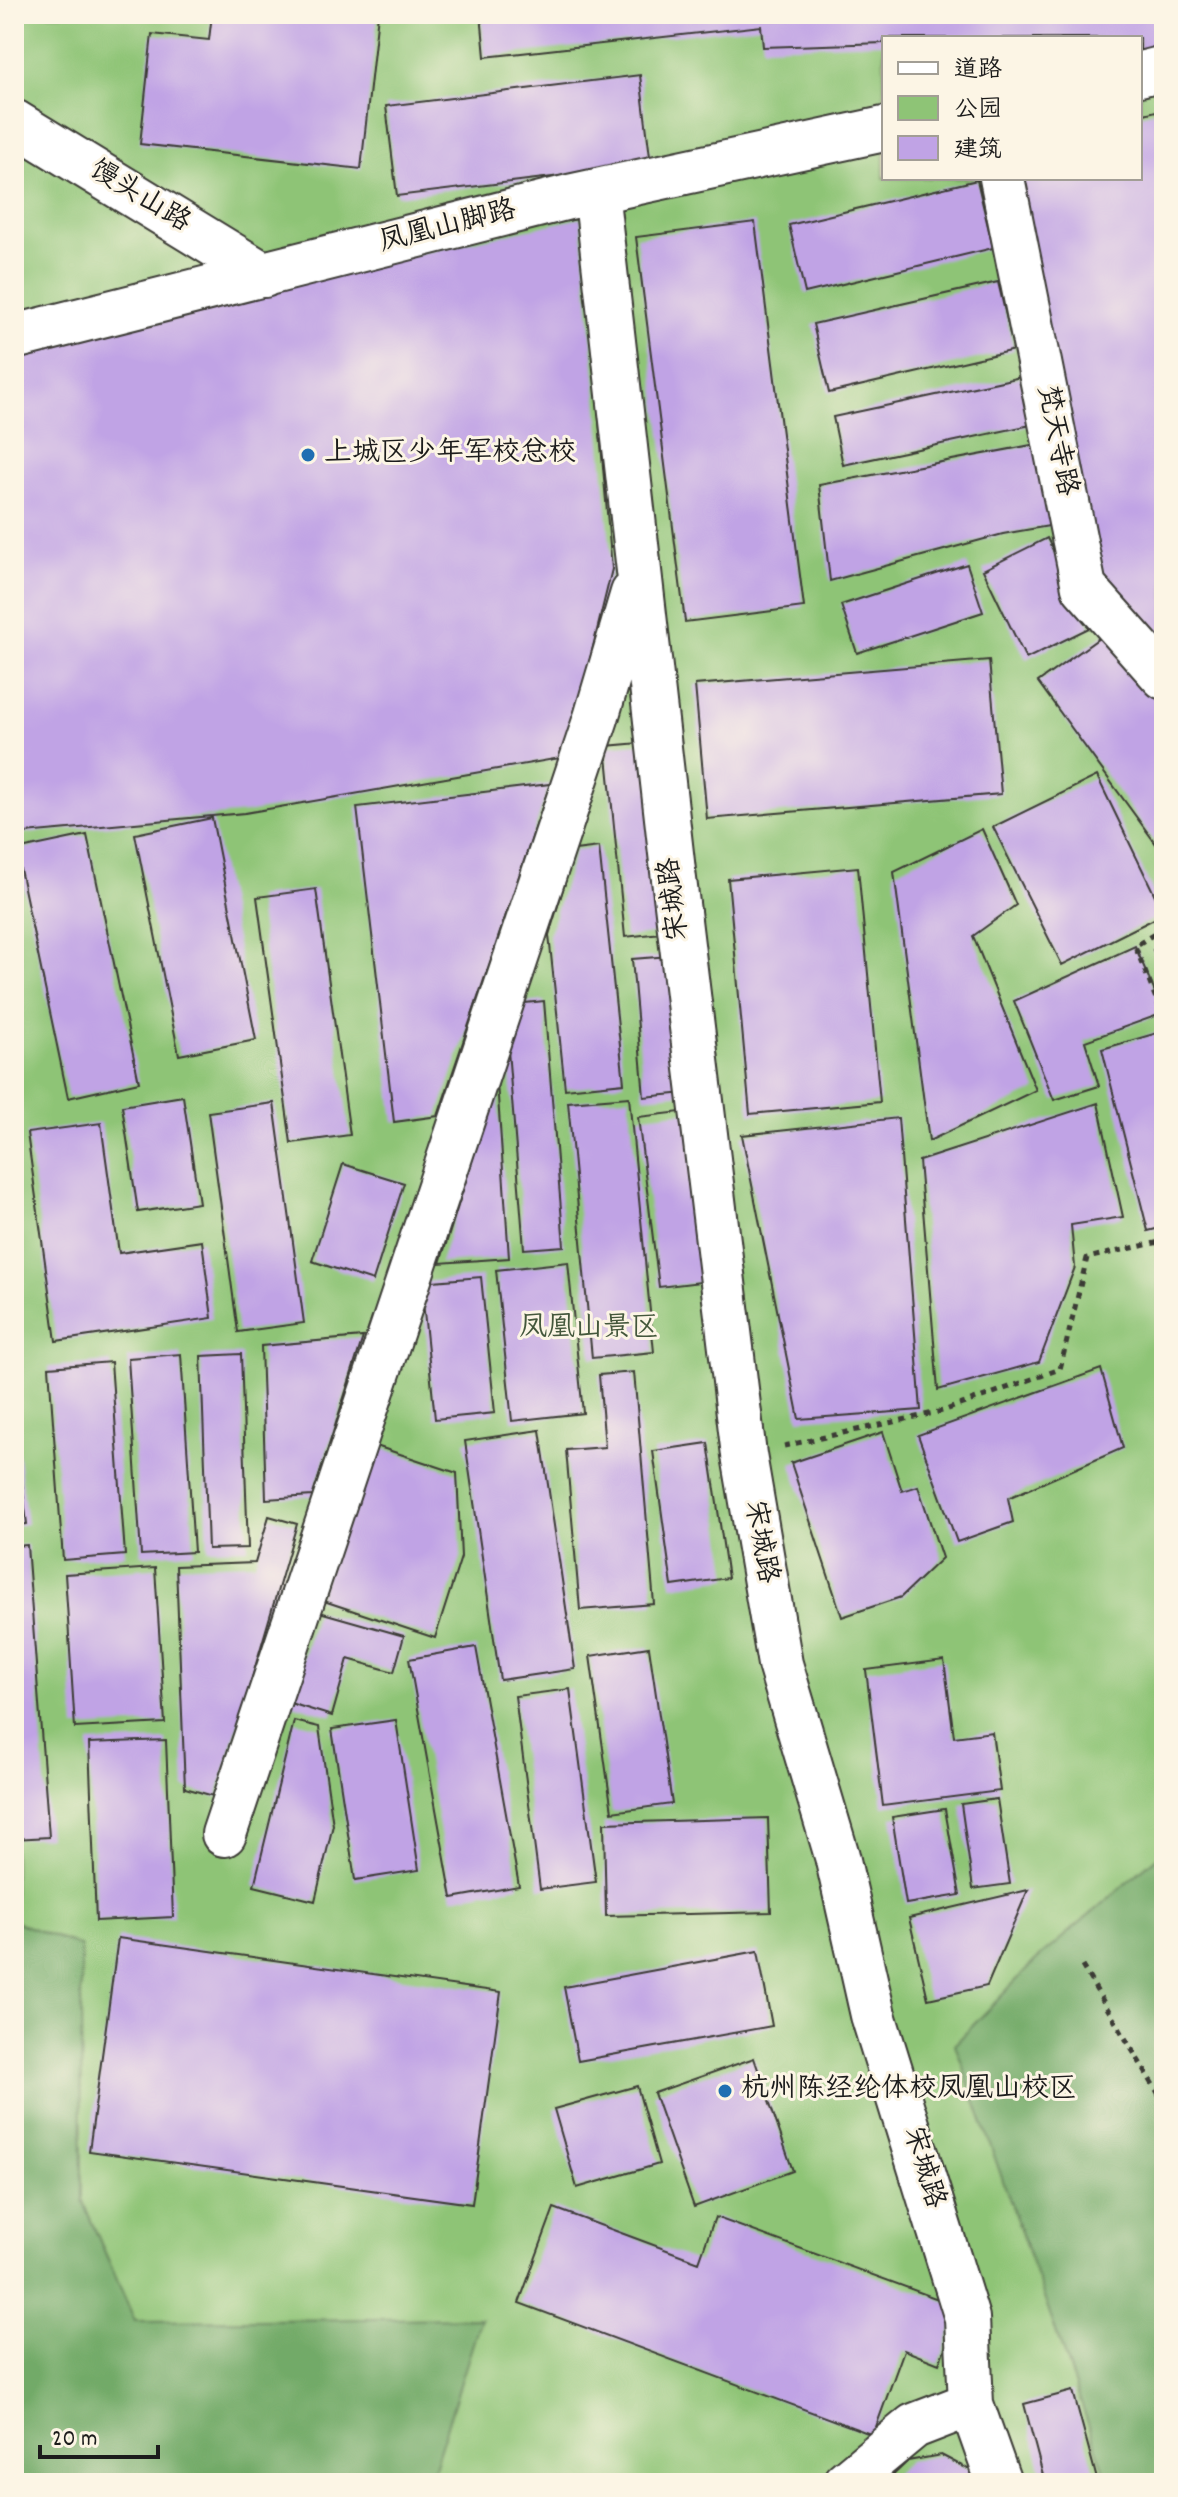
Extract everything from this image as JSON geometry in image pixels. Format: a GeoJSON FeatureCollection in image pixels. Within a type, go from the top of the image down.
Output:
{"type":"FeatureCollection","features":[{"type":"Feature","properties":{"kind":"street"},"geometry":{"type":"LineString","coordinates":[[1142,74],[1164,68]]}},
{"type":"Feature","properties":{"kind":"street","name":"馒头山路"},"geometry":{"type":"LineString","coordinates":[[14,122],[264,275]]}},
{"type":"Feature","properties":{"kind":"street","name":"凤凰山脚路"},"geometry":{"type":"LineString","coordinates":[[14,337],[596,191],[882,129]]}},
{"type":"Feature","properties":{"kind":"street","name":"梵天寺路"},"geometry":{"type":"LineString","coordinates":[[1002,180],[1084,587],[1164,677]]}},
{"type":"Feature","properties":{"kind":"street","name":"宋城路"},"geometry":{"type":"LineString","coordinates":[[596,191],[638,575],[744,1455],[780,1664],[837,1856],[873,2015],[967,2318],[971,2404],[999,2483]]}},
{"type":"Feature","properties":{"kind":"street","name":"宋城路"},"geometry":{"type":"LineString","coordinates":[[224,1834],[596,718],[638,575]]}},
{"type":"Feature","properties":{"kind":"street"},"geometry":{"type":"LineString","coordinates":[[845,2483],[914,2426],[971,2404]]}},
{"type":"Feature","properties":{"kind":"path"},"geometry":{"type":"LineString","coordinates":[[1164,928],[1135,946],[1164,1019]]}},
{"type":"Feature","properties":{"kind":"path"},"geometry":{"type":"LineString","coordinates":[[744,1455],[943,1411],[1060,1369],[1087,1258],[1164,1241]]}},
{"type":"Feature","properties":{"kind":"path"},"geometry":{"type":"LineString","coordinates":[[1082,1966],[1164,2103]]}},
{"type":"Feature","properties":{"kind":"green space","name":"凤凰山景区"},"geometry":{"type":"Polygon","coordinates":[[[14,14],[1164,14],[1164,2483],[14,2483],[14,14]]]}},
{"type":"Feature","properties":{"kind":"green space"},"geometry":{"type":"Polygon","coordinates":[[[1164,1851],[1164,2483],[1109,2483],[955,2044],[1036,1960],[1164,1851]]]}},
{"type":"Feature","properties":{"kind":"green space"},"geometry":{"type":"Polygon","coordinates":[[[14,1921],[81,1947],[82,2200],[135,2321],[481,2318],[429,2483],[14,2483],[14,1921]]]}},
{"type":"Feature","properties":{"kind":"building"},"geometry":{"type":"Polygon","coordinates":[[[212,14],[378,14],[361,169],[140,144],[152,34],[209,40],[212,14]]]}},
{"type":"Feature","properties":{"kind":"building"},"geometry":{"type":"Polygon","coordinates":[[[481,14],[1164,14],[1164,55],[1142,60],[1142,36],[882,36],[882,43],[763,47],[761,26],[485,57],[481,14]]]}},
{"type":"Feature","properties":{"kind":"building"},"geometry":{"type":"Polygon","coordinates":[[[640,75],[651,165],[397,196],[386,106],[640,75]]]}},
{"type":"Feature","properties":{"kind":"building"},"geometry":{"type":"Polygon","coordinates":[[[1164,109],[1164,677],[1084,587],[1002,180],[1142,180],[1142,114],[1164,109]]]}},
{"type":"Feature","properties":{"kind":"building"},"geometry":{"type":"Polygon","coordinates":[[[977,180],[993,248],[805,293],[789,225],[977,180]]]}},
{"type":"Feature","properties":{"kind":"building","name":"上城区少年军校总校"},"geometry":{"type":"Polygon","coordinates":[[[581,218],[612,569],[566,757],[245,813],[14,834],[14,341],[581,218]]]}},
{"type":"Feature","properties":{"kind":"building"},"geometry":{"type":"Polygon","coordinates":[[[755,222],[804,607],[685,622],[636,237],[755,222]]]}},
{"type":"Feature","properties":{"kind":"building"},"geometry":{"type":"Polygon","coordinates":[[[998,282],[1014,350],[829,393],[813,324],[998,282]]]}},
{"type":"Feature","properties":{"kind":"building"},"geometry":{"type":"Polygon","coordinates":[[[1021,377],[1031,425],[843,465],[833,417],[1021,377]]]}},
{"type":"Feature","properties":{"kind":"building"},"geometry":{"type":"Polygon","coordinates":[[[1037,444],[1055,525],[1003,534],[830,581],[819,485],[1037,444]]]}},
{"type":"Feature","properties":{"kind":"building"},"geometry":{"type":"Polygon","coordinates":[[[1047,538],[1091,627],[1026,659],[983,570],[1047,538]]]}},
{"type":"Feature","properties":{"kind":"building"},"geometry":{"type":"Polygon","coordinates":[[[967,564],[983,612],[857,653],[841,605],[967,564]]]}},
{"type":"Feature","properties":{"kind":"building"},"geometry":{"type":"Polygon","coordinates":[[[1109,631],[1164,707],[1164,855],[1038,682],[1109,631]]]}},
{"type":"Feature","properties":{"kind":"building"},"geometry":{"type":"Polygon","coordinates":[[[989,660],[1001,794],[707,819],[695,685],[989,660]]]}},
{"type":"Feature","properties":{"kind":"building"},"geometry":{"type":"Polygon","coordinates":[[[651,742],[670,932],[625,937],[606,746],[651,742]]]}},
{"type":"Feature","properties":{"kind":"building"},"geometry":{"type":"Polygon","coordinates":[[[1097,776],[1164,914],[1062,965],[993,827],[1097,776]]]}},
{"type":"Feature","properties":{"kind":"building"},"geometry":{"type":"Polygon","coordinates":[[[550,784],[438,1116],[394,1122],[357,807],[550,784]]]}},
{"type":"Feature","properties":{"kind":"building"},"geometry":{"type":"Polygon","coordinates":[[[212,818],[256,1040],[179,1055],[135,834],[212,818]]]}},
{"type":"Feature","properties":{"kind":"building"},"geometry":{"type":"Polygon","coordinates":[[[982,829],[1016,905],[973,936],[1036,1090],[929,1141],[894,872],[982,829]]]}},
{"type":"Feature","properties":{"kind":"building"},"geometry":{"type":"Polygon","coordinates":[[[87,835],[139,1082],[68,1098],[16,850],[87,835]]]}},
{"type":"Feature","properties":{"kind":"building"},"geometry":{"type":"Polygon","coordinates":[[[599,847],[624,1083],[565,1089],[549,935],[575,850],[599,847]]]}},
{"type":"Feature","properties":{"kind":"building"},"geometry":{"type":"Polygon","coordinates":[[[858,867],[880,1102],[750,1114],[728,879],[858,867]]]}},
{"type":"Feature","properties":{"kind":"building"},"geometry":{"type":"Polygon","coordinates":[[[316,889],[350,1135],[291,1143],[257,897],[316,889]]]}},
{"type":"Feature","properties":{"kind":"building"},"geometry":{"type":"Polygon","coordinates":[[[1164,943],[1164,970],[1153,950],[1164,943]]]}},
{"type":"Feature","properties":{"kind":"building"},"geometry":{"type":"Polygon","coordinates":[[[1135,946],[1164,1013],[1085,1041],[1099,1086],[1054,1100],[1014,1001],[1135,946]]]}},
{"type":"Feature","properties":{"kind":"building"},"geometry":{"type":"Polygon","coordinates":[[[683,955],[696,1092],[644,1097],[632,959],[683,955]]]}},
{"type":"Feature","properties":{"kind":"building"},"geometry":{"type":"Polygon","coordinates":[[[544,1001],[564,1246],[524,1249],[508,1050],[525,1003],[544,1001]]]}},
{"type":"Feature","properties":{"kind":"building"},"geometry":{"type":"Polygon","coordinates":[[[1164,1031],[1164,1227],[1148,1231],[1102,1049],[1164,1031]]]}},
{"type":"Feature","properties":{"kind":"building"},"geometry":{"type":"Polygon","coordinates":[[[497,1082],[509,1258],[440,1263],[497,1082]]]}},
{"type":"Feature","properties":{"kind":"building"},"geometry":{"type":"Polygon","coordinates":[[[183,1096],[199,1203],[138,1212],[122,1106],[183,1096]]]}},
{"type":"Feature","properties":{"kind":"building"},"geometry":{"type":"Polygon","coordinates":[[[629,1097],[654,1352],[592,1358],[568,1102],[629,1097]]]}},
{"type":"Feature","properties":{"kind":"building"},"geometry":{"type":"Polygon","coordinates":[[[274,1103],[304,1323],[238,1332],[208,1112],[274,1103]]]}},
{"type":"Feature","properties":{"kind":"building"},"geometry":{"type":"Polygon","coordinates":[[[1098,1103],[1123,1217],[1071,1225],[1075,1267],[1039,1362],[938,1390],[919,1161],[1098,1103]]]}},
{"type":"Feature","properties":{"kind":"building"},"geometry":{"type":"Polygon","coordinates":[[[697,1110],[718,1280],[659,1287],[638,1117],[697,1110]]]}},
{"type":"Feature","properties":{"kind":"building"},"geometry":{"type":"Polygon","coordinates":[[[898,1118],[921,1410],[799,1419],[742,1135],[898,1118]]]}},
{"type":"Feature","properties":{"kind":"building"},"geometry":{"type":"Polygon","coordinates":[[[101,1123],[119,1253],[202,1241],[212,1318],[56,1341],[27,1133],[101,1123]]]}},
{"type":"Feature","properties":{"kind":"building"},"geometry":{"type":"Polygon","coordinates":[[[343,1164],[404,1183],[373,1281],[312,1261],[343,1164]]]}},
{"type":"Feature","properties":{"kind":"building"},"geometry":{"type":"Polygon","coordinates":[[[568,1262],[583,1413],[512,1421],[496,1270],[568,1262]]]}},
{"type":"Feature","properties":{"kind":"building"},"geometry":{"type":"Polygon","coordinates":[[[481,1277],[495,1413],[435,1419],[421,1282],[481,1277]]]}},
{"type":"Feature","properties":{"kind":"building"},"geometry":{"type":"Polygon","coordinates":[[[363,1337],[313,1496],[266,1499],[261,1346],[363,1337]]]}},
{"type":"Feature","properties":{"kind":"building"},"geometry":{"type":"Polygon","coordinates":[[[181,1354],[194,1552],[141,1555],[128,1358],[181,1354]]]}},
{"type":"Feature","properties":{"kind":"building"},"geometry":{"type":"Polygon","coordinates":[[[241,1354],[248,1548],[208,1549],[201,1356],[241,1354]]]}},
{"type":"Feature","properties":{"kind":"building"},"geometry":{"type":"Polygon","coordinates":[[[111,1362],[125,1555],[63,1560],[49,1367],[111,1362]]]}},
{"type":"Feature","properties":{"kind":"building"},"geometry":{"type":"Polygon","coordinates":[[[1101,1369],[1123,1448],[1008,1498],[1013,1522],[957,1542],[918,1435],[1101,1369]]]}},
{"type":"Feature","properties":{"kind":"building"},"geometry":{"type":"Polygon","coordinates":[[[634,1372],[654,1604],[580,1610],[566,1450],[605,1447],[599,1375],[634,1372]]]}},
{"type":"Feature","properties":{"kind":"building"},"geometry":{"type":"Polygon","coordinates":[[[14,1418],[27,1524],[14,1526],[14,1418]]]}},
{"type":"Feature","properties":{"kind":"building"},"geometry":{"type":"Polygon","coordinates":[[[540,1430],[575,1669],[500,1680],[465,1441],[540,1430]]]}},
{"type":"Feature","properties":{"kind":"building"},"geometry":{"type":"Polygon","coordinates":[[[883,1432],[902,1491],[918,1486],[942,1558],[901,1597],[842,1617],[791,1463],[883,1432]]]}},
{"type":"Feature","properties":{"kind":"building"},"geometry":{"type":"Polygon","coordinates":[[[708,1443],[728,1578],[672,1586],[653,1451],[708,1443]]]}},
{"type":"Feature","properties":{"kind":"building"},"geometry":{"type":"Polygon","coordinates":[[[370,1444],[457,1473],[461,1557],[435,1638],[318,1599],[370,1444]]]}},
{"type":"Feature","properties":{"kind":"building"},"geometry":{"type":"Polygon","coordinates":[[[269,1516],[297,1524],[217,1797],[185,1788],[176,1566],[255,1563],[269,1516]]]}},
{"type":"Feature","properties":{"kind":"building"},"geometry":{"type":"Polygon","coordinates":[[[27,1545],[49,1837],[14,1839],[14,1546],[27,1545]]]}},
{"type":"Feature","properties":{"kind":"building"},"geometry":{"type":"Polygon","coordinates":[[[155,1568],[165,1723],[75,1728],[65,1574],[155,1568]]]}},
{"type":"Feature","properties":{"kind":"building"},"geometry":{"type":"Polygon","coordinates":[[[316,1611],[404,1636],[394,1672],[348,1659],[332,1716],[290,1703],[316,1611]]]}},
{"type":"Feature","properties":{"kind":"building"},"geometry":{"type":"Polygon","coordinates":[[[476,1647],[519,1886],[452,1898],[409,1659],[476,1647]]]}},
{"type":"Feature","properties":{"kind":"building"},"geometry":{"type":"Polygon","coordinates":[[[649,1647],[672,1804],[612,1812],[590,1656],[649,1647]]]}},
{"type":"Feature","properties":{"kind":"building"},"geometry":{"type":"Polygon","coordinates":[[[944,1660],[954,1737],[992,1732],[1000,1791],[883,1806],[866,1670],[944,1660]]]}},
{"type":"Feature","properties":{"kind":"building"},"geometry":{"type":"Polygon","coordinates":[[[570,1689],[596,1882],[540,1889],[515,1696],[570,1689]]]}},
{"type":"Feature","properties":{"kind":"building"},"geometry":{"type":"Polygon","coordinates":[[[396,1720],[419,1870],[355,1880],[332,1729],[396,1720]]]}},
{"type":"Feature","properties":{"kind":"building"},"geometry":{"type":"Polygon","coordinates":[[[294,1721],[319,1727],[333,1825],[315,1901],[254,1886],[294,1721]]]}},
{"type":"Feature","properties":{"kind":"building"},"geometry":{"type":"Polygon","coordinates":[[[166,1740],[173,1917],[96,1921],[89,1743],[166,1740]]]}},
{"type":"Feature","properties":{"kind":"building"},"geometry":{"type":"Polygon","coordinates":[[[997,1799],[1010,1884],[973,1889],[961,1804],[997,1799]]]}},
{"type":"Feature","properties":{"kind":"building"},"geometry":{"type":"Polygon","coordinates":[[[945,1809],[960,1895],[906,1904],[892,1817],[945,1809]]]}},
{"type":"Feature","properties":{"kind":"building"},"geometry":{"type":"Polygon","coordinates":[[[768,1818],[771,1912],[606,1916],[604,1823],[768,1818]]]}},
{"type":"Feature","properties":{"kind":"building"},"geometry":{"type":"Polygon","coordinates":[[[1028,1890],[987,1986],[928,1999],[909,1918],[1028,1890]]]}},
{"type":"Feature","properties":{"kind":"building"},"geometry":{"type":"Polygon","coordinates":[[[118,1938],[501,1992],[472,2204],[89,2151],[118,1938]]]}},
{"type":"Feature","properties":{"kind":"building"},"geometry":{"type":"Polygon","coordinates":[[[758,1951],[772,2026],[578,2061],[564,1987],[758,1951]]]}},
{"type":"Feature","properties":{"kind":"building"},"geometry":{"type":"Polygon","coordinates":[[[754,2058],[793,2171],[694,2207],[654,2093],[754,2058]]]}},
{"type":"Feature","properties":{"kind":"building"},"geometry":{"type":"Polygon","coordinates":[[[637,2086],[659,2164],[577,2188],[554,2109],[637,2086]]]}},
{"type":"Feature","properties":{"kind":"building"},"geometry":{"type":"Polygon","coordinates":[[[554,2208],[699,2262],[715,2217],[960,2307],[939,2364],[904,2350],[873,2435],[519,2303],[554,2208]]]}},
{"type":"Feature","properties":{"kind":"building"},"geometry":{"type":"Polygon","coordinates":[[[1073,2391],[1098,2483],[1045,2483],[1024,2404],[1073,2391]]]}},
{"type":"Feature","properties":{"kind":"building"},"geometry":{"type":"Polygon","coordinates":[[[941,2455],[972,2471],[971,2483],[885,2483],[908,2461],[941,2455]]]}},
{"type":"Feature","properties":{"kind":"place","name":"上城区少年军校总校"},"geometry":{"type":"Point","coordinates":[308,455]}},
{"type":"Feature","properties":{"kind":"place","name":"杭州陈经纶体校凤凰山校区"},"geometry":{"type":"Point","coordinates":[725,2091]}}]}
